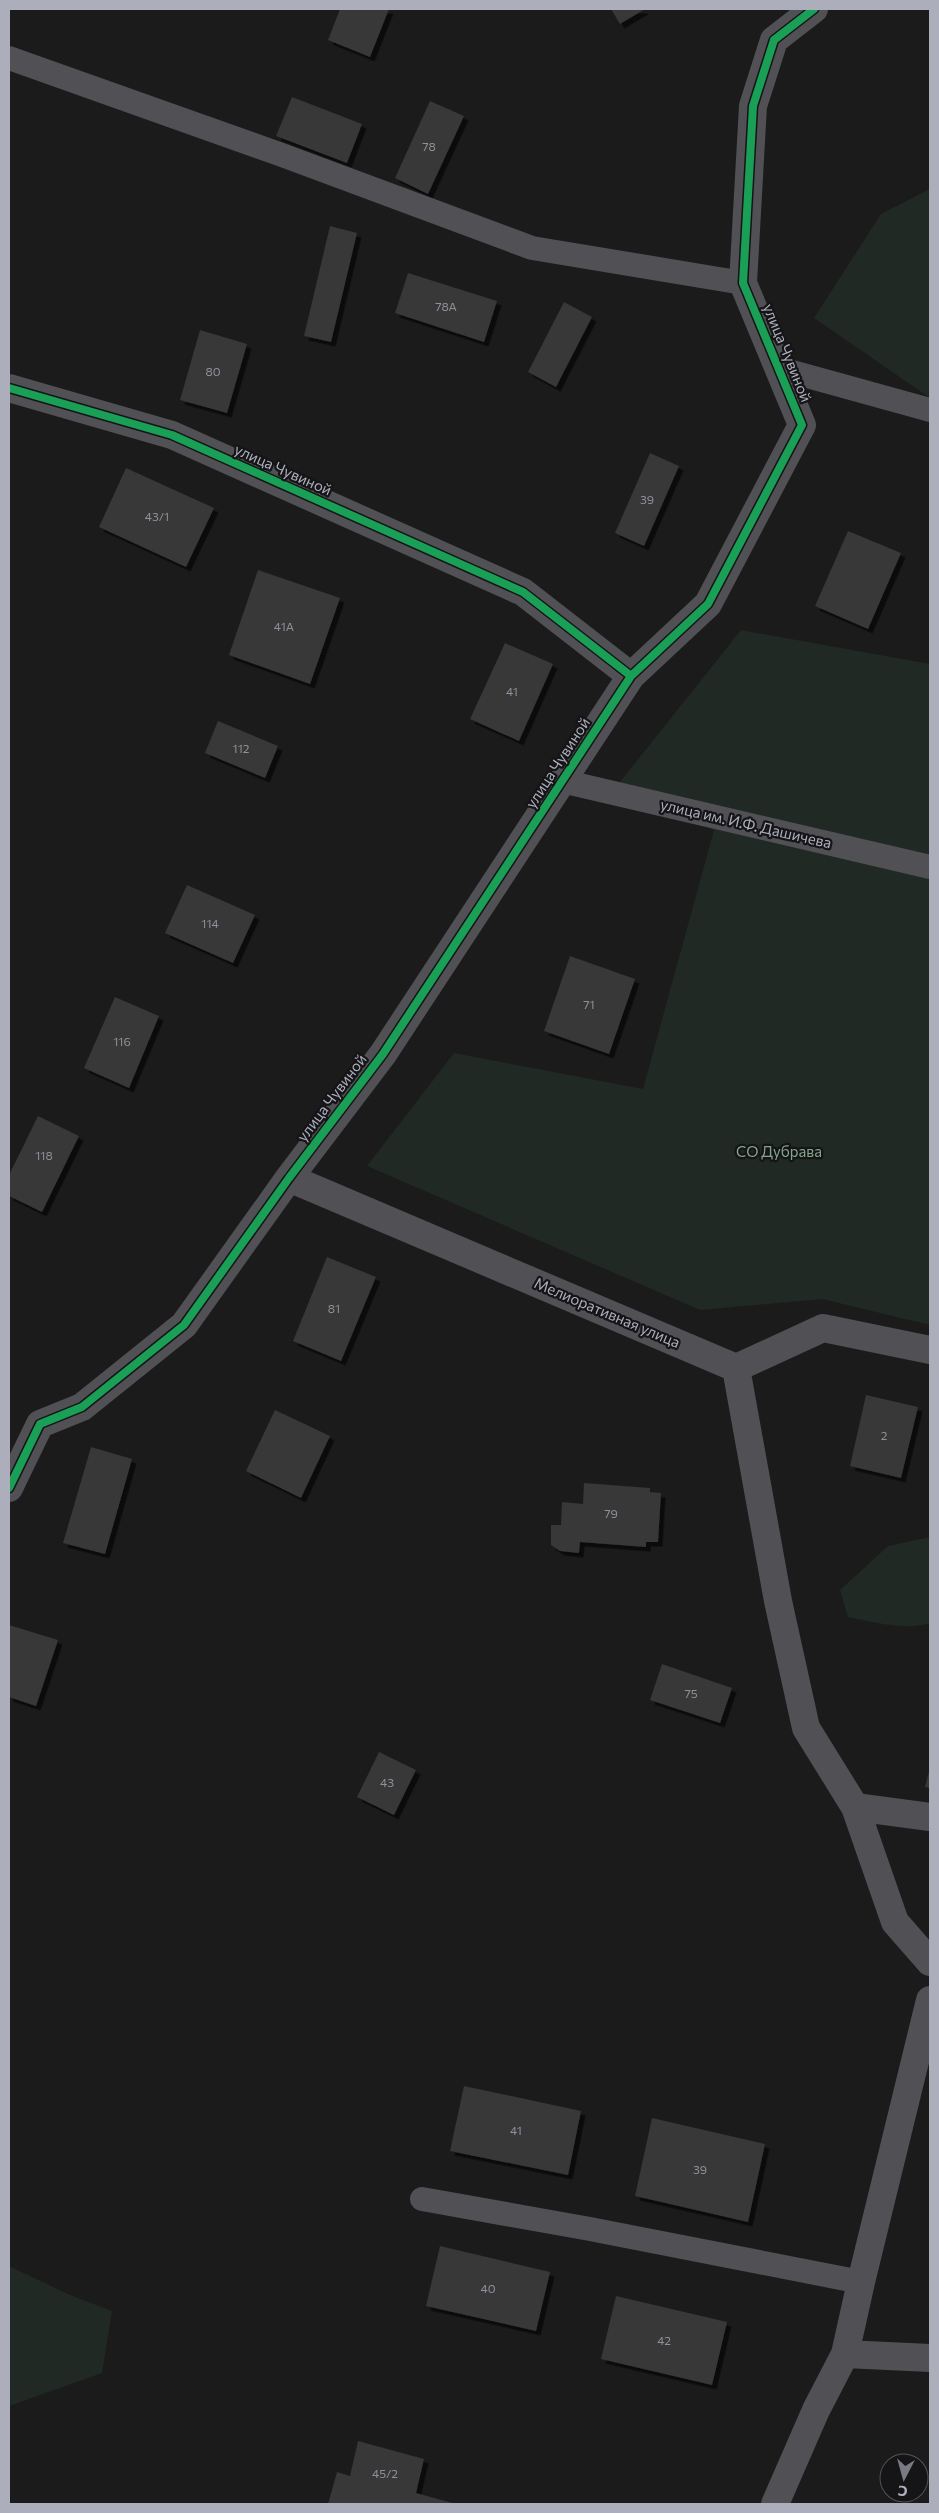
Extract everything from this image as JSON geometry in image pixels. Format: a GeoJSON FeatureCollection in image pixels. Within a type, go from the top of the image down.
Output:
{"type":"FeatureCollection","features":[{"type":"Feature","properties":{"kind":"street","name":"улица Чувиной"},"geometry":{"type":"LineString","coordinates":[[9,1488],[40,1424],[82,1407],[184,1325],[289,1178],[383,1054],[631,676],[708,604],[802,425],[744,283],[753,106],[774,40],[814,9]]}},
{"type":"Feature","properties":{"kind":"street","name":"улица Чувиной"},"geometry":{"type":"LineString","coordinates":[[9,388],[172,435],[523,592],[631,676]]}},
{"type":"Feature","properties":{"kind":"street","name":"Мелиоративная улица"},"geometry":{"type":"LineString","coordinates":[[289,1178],[736,1368]]}},
{"type":"Feature","properties":{"kind":"street"},"geometry":{"type":"LineString","coordinates":[[930,1350],[823,1328],[736,1368],[778,1601],[806,1728],[855,1806],[895,1922],[930,1962]]}},
{"type":"Feature","properties":{"kind":"street"},"geometry":{"type":"LineString","coordinates":[[855,1806],[930,1817]]}},
{"type":"Feature","properties":{"kind":"street"},"geometry":{"type":"LineString","coordinates":[[775,2504],[816,2410],[845,2354],[930,2000]]}},
{"type":"Feature","properties":{"kind":"street"},"geometry":{"type":"LineString","coordinates":[[845,2354],[930,2358]]}},
{"type":"Feature","properties":{"kind":"lane"},"geometry":{"type":"LineString","coordinates":[[9,58],[282,154],[532,248],[744,283]]}},
{"type":"Feature","properties":{"kind":"lane"},"geometry":{"type":"LineString","coordinates":[[778,368],[930,410]]}},
{"type":"Feature","properties":{"kind":"lane","name":"улица им. И.Ф. Дашичева"},"geometry":{"type":"LineString","coordinates":[[562,781],[930,867]]}},
{"type":"Feature","properties":{"kind":"lane"},"geometry":{"type":"LineString","coordinates":[[422,2199],[590,2228],[861,2282]]}},
{"type":"Feature","properties":{"kind":"green space"},"geometry":{"type":"Polygon","coordinates":[[[930,189],[930,398],[814,318],[881,214],[930,189]]]}},
{"type":"Feature","properties":{"kind":"green space","name":"СО Дубрава"},"geometry":{"type":"Polygon","coordinates":[[[741,630],[930,664],[930,1325],[822,1299],[700,1310],[367,1166],[454,1053],[643,1089],[714,830],[612,792],[741,630]]]}},
{"type":"Feature","properties":{"kind":"green space"},"geometry":{"type":"Polygon","coordinates":[[[930,1537],[930,1623],[900,1626],[848,1617],[840,1590],[888,1546],[930,1537]]]}},
{"type":"Feature","properties":{"kind":"green space"},"geometry":{"type":"Polygon","coordinates":[[[9,2266],[70,2295],[112,2311],[102,2373],[9,2406],[9,2266]]]}},
{"type":"Feature","properties":{"kind":"building"},"geometry":{"type":"Polygon","coordinates":[[[340,9],[389,9],[370,57],[328,40],[340,9]]]}},
{"type":"Feature","properties":{"kind":"building"},"geometry":{"type":"Polygon","coordinates":[[[611,9],[645,9],[620,24],[611,9]]]}},
{"type":"Feature","properties":{"kind":"building"},"geometry":{"type":"Polygon","coordinates":[[[292,97],[362,124],[347,163],[276,136],[292,97]]]}},
{"type":"Feature","properties":{"kind":"building"},"geometry":{"type":"Polygon","coordinates":[[[430,101],[464,116],[428,194],[395,178],[430,101]]]}},
{"type":"Feature","properties":{"kind":"building"},"geometry":{"type":"Polygon","coordinates":[[[330,226],[357,233],[331,342],[304,336],[330,226]]]}},
{"type":"Feature","properties":{"kind":"building"},"geometry":{"type":"Polygon","coordinates":[[[408,273],[497,301],[484,342],[395,313],[408,273]]]}},
{"type":"Feature","properties":{"kind":"building"},"geometry":{"type":"Polygon","coordinates":[[[564,302],[592,317],[556,387],[528,372],[564,302]]]}},
{"type":"Feature","properties":{"kind":"building"},"geometry":{"type":"Polygon","coordinates":[[[200,330],[247,344],[227,413],[180,400],[200,330]]]}},
{"type":"Feature","properties":{"kind":"building"},"geometry":{"type":"Polygon","coordinates":[[[650,453],[679,466],[644,546],[615,533],[650,453]]]}},
{"type":"Feature","properties":{"kind":"building"},"geometry":{"type":"Polygon","coordinates":[[[126,468],[214,508],[186,567],[99,527],[126,468]]]}},
{"type":"Feature","properties":{"kind":"building"},"geometry":{"type":"Polygon","coordinates":[[[848,531],[901,553],[868,629],[815,606],[848,531]]]}},
{"type":"Feature","properties":{"kind":"building"},"geometry":{"type":"Polygon","coordinates":[[[258,570],[340,598],[310,684],[229,655],[258,570]]]}},
{"type":"Feature","properties":{"kind":"building"},"geometry":{"type":"Polygon","coordinates":[[[505,643],[553,664],[519,741],[470,719],[505,643]]]}},
{"type":"Feature","properties":{"kind":"building"},"geometry":{"type":"Polygon","coordinates":[[[218,721],[278,746],[265,778],[205,753],[218,721]]]}},
{"type":"Feature","properties":{"kind":"building"},"geometry":{"type":"Polygon","coordinates":[[[187,885],[255,915],[233,963],[165,933],[187,885]]]}},
{"type":"Feature","properties":{"kind":"building"},"geometry":{"type":"Polygon","coordinates":[[[570,956],[635,979],[609,1054],[544,1031],[570,956]]]}},
{"type":"Feature","properties":{"kind":"building"},"geometry":{"type":"Polygon","coordinates":[[[115,997],[159,1016],[129,1088],[84,1068],[115,997]]]}},
{"type":"Feature","properties":{"kind":"building"},"geometry":{"type":"Polygon","coordinates":[[[38,1116],[79,1136],[42,1212],[9,1196],[9,1175],[38,1116]]]}},
{"type":"Feature","properties":{"kind":"building"},"geometry":{"type":"Polygon","coordinates":[[[327,1257],[376,1277],[341,1361],[293,1341],[327,1257]]]}},
{"type":"Feature","properties":{"kind":"building"},"geometry":{"type":"Polygon","coordinates":[[[866,1395],[918,1407],[901,1478],[850,1466],[866,1395]]]}},
{"type":"Feature","properties":{"kind":"building"},"geometry":{"type":"Polygon","coordinates":[[[275,1410],[330,1436],[301,1498],[246,1471],[275,1410]]]}},
{"type":"Feature","properties":{"kind":"building"},"geometry":{"type":"Polygon","coordinates":[[[91,1447],[132,1459],[105,1554],[63,1543],[91,1447]]]}},
{"type":"Feature","properties":{"kind":"building"},"geometry":{"type":"Polygon","coordinates":[[[584,1483],[650,1488],[650,1492],[661,1493],[658,1542],[646,1542],[646,1547],[580,1542],[579,1553],[560,1551],[551,1545],[551,1525],[561,1525],[562,1502],[583,1504],[584,1483]]]}},
{"type":"Feature","properties":{"kind":"building"},"geometry":{"type":"Polygon","coordinates":[[[9,1625],[58,1640],[36,1706],[9,1697],[9,1625]]]}},
{"type":"Feature","properties":{"kind":"building"},"geometry":{"type":"Polygon","coordinates":[[[662,1664],[732,1688],[720,1723],[650,1700],[662,1664]]]}},
{"type":"Feature","properties":{"kind":"building"},"geometry":{"type":"Polygon","coordinates":[[[379,1752],[416,1770],[394,1815],[357,1797],[379,1752]]]}},
{"type":"Feature","properties":{"kind":"building"},"geometry":{"type":"Polygon","coordinates":[[[930,1768],[930,1788],[925,1787],[930,1768]]]}},
{"type":"Feature","properties":{"kind":"building"},"geometry":{"type":"Polygon","coordinates":[[[464,2086],[581,2111],[568,2175],[450,2151],[464,2086]]]}},
{"type":"Feature","properties":{"kind":"building"},"geometry":{"type":"Polygon","coordinates":[[[652,2118],[765,2144],[748,2222],[635,2196],[652,2118]]]}},
{"type":"Feature","properties":{"kind":"building"},"geometry":{"type":"Polygon","coordinates":[[[440,2246],[550,2272],[536,2331],[426,2306],[440,2246]]]}},
{"type":"Feature","properties":{"kind":"building"},"geometry":{"type":"Polygon","coordinates":[[[616,2296],[727,2322],[712,2385],[601,2359],[616,2296]]]}},
{"type":"Feature","properties":{"kind":"building"},"geometry":{"type":"Polygon","coordinates":[[[358,2441],[424,2459],[416,2493],[456,2504],[328,2504],[337,2472],[350,2476],[358,2441]]]}},
{"type":"Feature","properties":{"kind":"cycle path"},"geometry":{"type":"LineString","coordinates":[[9,1488],[40,1424],[82,1407],[184,1325],[289,1178],[383,1054],[631,676],[708,604],[802,425],[743,283],[753,106],[774,40],[814,9]]}},
{"type":"Feature","properties":{"kind":"cycle path"},"geometry":{"type":"LineString","coordinates":[[9,388],[172,435],[523,592],[631,676]]}}]}
